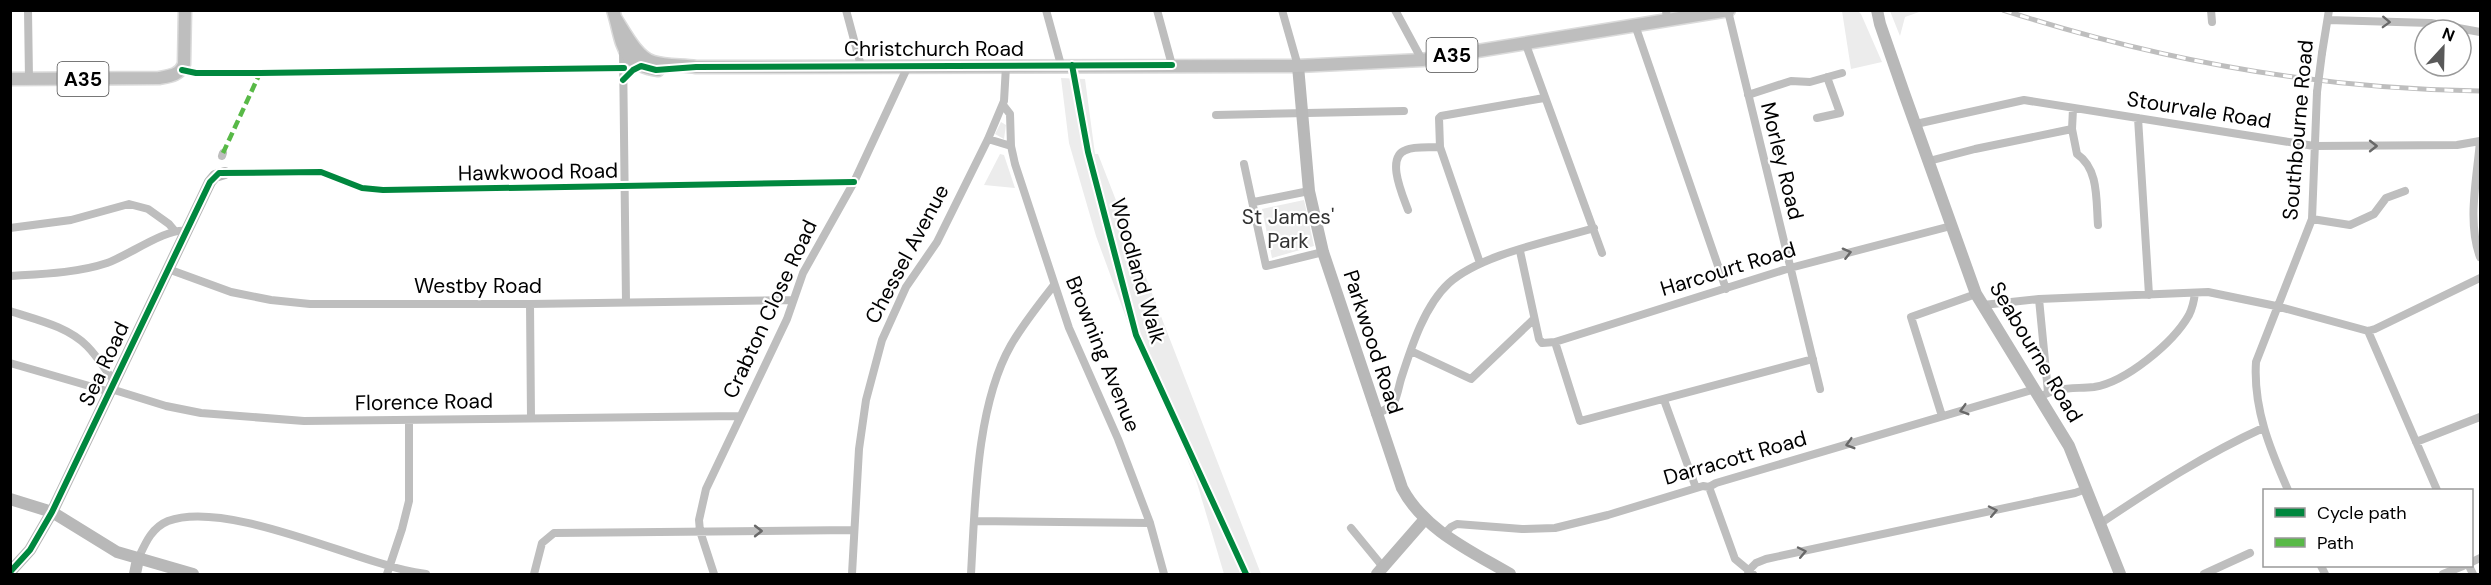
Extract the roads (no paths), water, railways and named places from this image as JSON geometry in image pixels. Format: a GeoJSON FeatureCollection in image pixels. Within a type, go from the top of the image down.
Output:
{"type":"FeatureCollection","features":[{"type":"Feature","properties":{"kind":"main road","name":"A35"},"geometry":{"type":"LineString","coordinates":[[10,80],[159,78],[173,75],[182,70],[185,53],[185,10]]}},
{"type":"Feature","properties":{"kind":"main road","name":"Christchurch Road"},"geometry":{"type":"LineString","coordinates":[[642,61],[656,70],[696,67],[1298,66],[1422,60],[1635,25],[1667,15],[1729,11]]}},
{"type":"Feature","properties":{"kind":"main road"},"geometry":{"type":"LineString","coordinates":[[615,15],[622,48],[642,61]]}},
{"type":"Feature","properties":{"kind":"main road"},"geometry":{"type":"LineString","coordinates":[[615,15],[642,61]]}},
{"type":"Feature","properties":{"kind":"street"},"geometry":{"type":"LineString","coordinates":[[28,10],[29,79]]}},
{"type":"Feature","properties":{"kind":"street"},"geometry":{"type":"LineString","coordinates":[[846,10],[861,66]]}},
{"type":"Feature","properties":{"kind":"street"},"geometry":{"type":"LineString","coordinates":[[1046,10],[1061,65]]}},
{"type":"Feature","properties":{"kind":"street"},"geometry":{"type":"LineString","coordinates":[[1157,10],[1172,65]]}},
{"type":"Feature","properties":{"kind":"street"},"geometry":{"type":"LineString","coordinates":[[1282,10],[1298,66]]}},
{"type":"Feature","properties":{"kind":"street"},"geometry":{"type":"LineString","coordinates":[[1395,10],[1422,60]]}},
{"type":"Feature","properties":{"kind":"street","name":"Seabourne Road"},"geometry":{"type":"LineString","coordinates":[[1877,10],[1951,226],[1980,300],[2041,393],[2069,446],[2120,574]]}},
{"type":"Feature","properties":{"kind":"street"},"geometry":{"type":"LineString","coordinates":[[2211,10],[2212,22]]}},
{"type":"Feature","properties":{"kind":"street","name":"Morley Road"},"geometry":{"type":"LineString","coordinates":[[1729,11],[1820,389]]}},
{"type":"Feature","properties":{"kind":"street"},"geometry":{"type":"LineString","coordinates":[[2329,15],[2431,23],[2481,32]]}},
{"type":"Feature","properties":{"kind":"street","name":"Southbourne Road"},"geometry":{"type":"LineString","coordinates":[[2288,489],[2263,428],[2255,381],[2256,362],[2312,219],[2317,92],[2329,15]]}},
{"type":"Feature","properties":{"kind":"street"},"geometry":{"type":"LineString","coordinates":[[1635,25],[1726,289]]}},
{"type":"Feature","properties":{"kind":"street"},"geometry":{"type":"LineString","coordinates":[[1525,42],[1602,253]]}},
{"type":"Feature","properties":{"kind":"street"},"geometry":{"type":"LineString","coordinates":[[622,48],[624,55],[626,302]]}},
{"type":"Feature","properties":{"kind":"street","name":"Crabton Close Road"},"geometry":{"type":"LineString","coordinates":[[714,574],[700,531],[700,513],[706,489],[787,319],[802,273],[854,182],[908,66]]}},
{"type":"Feature","properties":{"kind":"street","name":"Chessel Avenue"},"geometry":{"type":"LineString","coordinates":[[852,574],[859,449],[866,400],[882,340],[906,287],[937,242],[988,139],[1006,96],[1006,66]]}},
{"type":"Feature","properties":{"kind":"street","name":"Parkwood Road"},"geometry":{"type":"LineString","coordinates":[[1298,66],[1309,191],[1323,252],[1375,414],[1402,488],[1410,504],[1425,519],[1444,534],[1510,574]]}},
{"type":"Feature","properties":{"kind":"street"},"geometry":{"type":"LineString","coordinates":[[1748,95],[1791,81],[1810,82],[1842,73]]}},
{"type":"Feature","properties":{"kind":"street"},"geometry":{"type":"LineString","coordinates":[[1817,118],[1840,113],[1827,77]]}},
{"type":"Feature","properties":{"kind":"street"},"geometry":{"type":"LineString","coordinates":[[1480,263],[1440,147],[1438,122],[1441,116],[1544,98]]}},
{"type":"Feature","properties":{"kind":"street","name":"Stourvale Road"},"geometry":{"type":"LineString","coordinates":[[1916,124],[2024,100],[2314,146],[2457,145],[2480,141]]}},
{"type":"Feature","properties":{"kind":"street","name":"Browning Avenue"},"geometry":{"type":"LineString","coordinates":[[1003,105],[1010,114],[1011,146],[1054,285],[1077,347],[1118,439],[1150,523],[1164,574]]}},
{"type":"Feature","properties":{"kind":"street"},"geometry":{"type":"LineString","coordinates":[[2073,109],[2072,129],[2077,154],[2087,160],[2094,179],[2098,225]]}},
{"type":"Feature","properties":{"kind":"street"},"geometry":{"type":"LineString","coordinates":[[1216,115],[1404,111]]}},
{"type":"Feature","properties":{"kind":"street"},"geometry":{"type":"LineString","coordinates":[[2138,118],[2149,295]]}},
{"type":"Feature","properties":{"kind":"street"},"geometry":{"type":"LineString","coordinates":[[1929,161],[2072,129]]}},
{"type":"Feature","properties":{"kind":"street"},"geometry":{"type":"LineString","coordinates":[[988,139],[1011,146]]}},
{"type":"Feature","properties":{"kind":"street"},"geometry":{"type":"LineString","coordinates":[[2480,141],[2474,223],[2475,240],[2481,256]]}},
{"type":"Feature","properties":{"kind":"street"},"geometry":{"type":"LineString","coordinates":[[1408,210],[1400,186],[1396,163],[1399,155],[1406,150],[1440,147]]}},
{"type":"Feature","properties":{"kind":"street"},"geometry":{"type":"LineString","coordinates":[[1244,164],[1266,266],[1323,252]]}},
{"type":"Feature","properties":{"kind":"street","name":"Hawkwood Road"},"geometry":{"type":"LineString","coordinates":[[225,173],[321,172],[362,188],[383,190],[854,182]]}},
{"type":"Feature","properties":{"kind":"street","name":"Sea Road"},"geometry":{"type":"LineString","coordinates":[[10,572],[30,550],[52,512],[212,178],[225,173]]}},
{"type":"Feature","properties":{"kind":"street"},"geometry":{"type":"LineString","coordinates":[[1254,202],[1309,191]]}},
{"type":"Feature","properties":{"kind":"street"},"geometry":{"type":"LineString","coordinates":[[2312,219],[2350,225],[2374,214],[2386,198],[2405,191]]}},
{"type":"Feature","properties":{"kind":"street"},"geometry":{"type":"LineString","coordinates":[[10,228],[71,220],[129,204],[148,209],[174,230]]}},
{"type":"Feature","properties":{"kind":"street","name":"Harcourt Road"},"geometry":{"type":"LineString","coordinates":[[1555,342],[1790,268],[1951,226]]}},
{"type":"Feature","properties":{"kind":"street"},"geometry":{"type":"LineString","coordinates":[[1375,414],[1388,408],[1395,401],[1411,351],[1438,295],[1449,283],[1480,263],[1594,228]]}},
{"type":"Feature","properties":{"kind":"street"},"geometry":{"type":"LineString","coordinates":[[10,276],[57,272],[105,264],[174,230],[187,231]]}},
{"type":"Feature","properties":{"kind":"street"},"geometry":{"type":"LineString","coordinates":[[1520,250],[1539,339],[1542,343],[1555,342],[1580,421],[1813,358]]}},
{"type":"Feature","properties":{"kind":"street","name":"Westby Road"},"geometry":{"type":"LineString","coordinates":[[168,269],[212,286],[271,300],[340,305],[792,300]]}},
{"type":"Feature","properties":{"kind":"street"},"geometry":{"type":"LineString","coordinates":[[1942,416],[1911,317],[1980,300],[2219,293],[2368,331],[2481,278]]}},
{"type":"Feature","properties":{"kind":"street"},"geometry":{"type":"LineString","coordinates":[[971,574],[983,432],[995,382],[1010,345],[1054,285]]}},
{"type":"Feature","properties":{"kind":"street","name":"Darracott Road"},"geometry":{"type":"LineString","coordinates":[[1444,534],[1457,524],[1522,530],[1554,528],[1608,515],[1703,486],[1709,487],[1942,416],[2041,393],[2095,387],[2129,373],[2163,344],[2186,320],[2195,293]]}},
{"type":"Feature","properties":{"kind":"street"},"geometry":{"type":"LineString","coordinates":[[2039,299],[2041,393]]}},
{"type":"Feature","properties":{"kind":"street"},"geometry":{"type":"LineString","coordinates":[[530,304],[531,418]]}},
{"type":"Feature","properties":{"kind":"street"},"geometry":{"type":"LineString","coordinates":[[10,311],[57,326],[87,346],[110,376],[112,386]]}},
{"type":"Feature","properties":{"kind":"street"},"geometry":{"type":"LineString","coordinates":[[1411,351],[1471,379],[1534,319]]}},
{"type":"Feature","properties":{"kind":"street"},"geometry":{"type":"LineString","coordinates":[[2368,331],[2437,489]]}},
{"type":"Feature","properties":{"kind":"street","name":"Florence Road"},"geometry":{"type":"LineString","coordinates":[[10,363],[112,386],[166,406],[201,413],[304,421],[740,416]]}},
{"type":"Feature","properties":{"kind":"street"},"geometry":{"type":"LineString","coordinates":[[1664,400],[1696,488]]}},
{"type":"Feature","properties":{"kind":"street"},"geometry":{"type":"LineString","coordinates":[[2416,442],[2481,417]]}},
{"type":"Feature","properties":{"kind":"street"},"geometry":{"type":"LineString","coordinates":[[388,570],[409,501],[409,420]]}},
{"type":"Feature","properties":{"kind":"street"},"geometry":{"type":"LineString","coordinates":[[2101,523],[2196,462],[2263,428]]}},
{"type":"Feature","properties":{"kind":"street"},"geometry":{"type":"LineString","coordinates":[[1709,487],[1734,559],[1751,573],[1756,563],[1766,559],[2086,489]]}},
{"type":"Feature","properties":{"kind":"street"},"geometry":{"type":"LineString","coordinates":[[10,499],[52,512],[71,522],[105,546],[138,560],[193,574]]}},
{"type":"Feature","properties":{"kind":"street"},"geometry":{"type":"LineString","coordinates":[[135,574],[138,560],[147,540],[157,528],[167,522],[193,518],[220,519],[271,529],[388,570],[426,574]]}},
{"type":"Feature","properties":{"kind":"street"},"geometry":{"type":"LineString","coordinates":[[1351,528],[1380,571],[1425,519]]}},
{"type":"Feature","properties":{"kind":"street"},"geometry":{"type":"LineString","coordinates":[[974,521],[1150,523]]}},
{"type":"Feature","properties":{"kind":"street"},"geometry":{"type":"LineString","coordinates":[[534,574],[542,543],[554,533],[853,530]]}},
{"type":"Feature","properties":{"kind":"street"},"geometry":{"type":"LineString","coordinates":[[2207,574],[2250,553]]}},
{"type":"Feature","properties":{"kind":"street"},"geometry":{"type":"LineString","coordinates":[[2444,574],[2461,567]]}},
{"type":"Feature","properties":{"kind":"railway"},"geometry":{"type":"LineString","coordinates":[[2003,10],[2120,43],[2239,68],[2359,85],[2480,91]]}},
{"type":"Feature","properties":{"kind":"park label","name":"St James' Park"},"geometry":{"type":"Point","coordinates":[1288,229]}}]}
